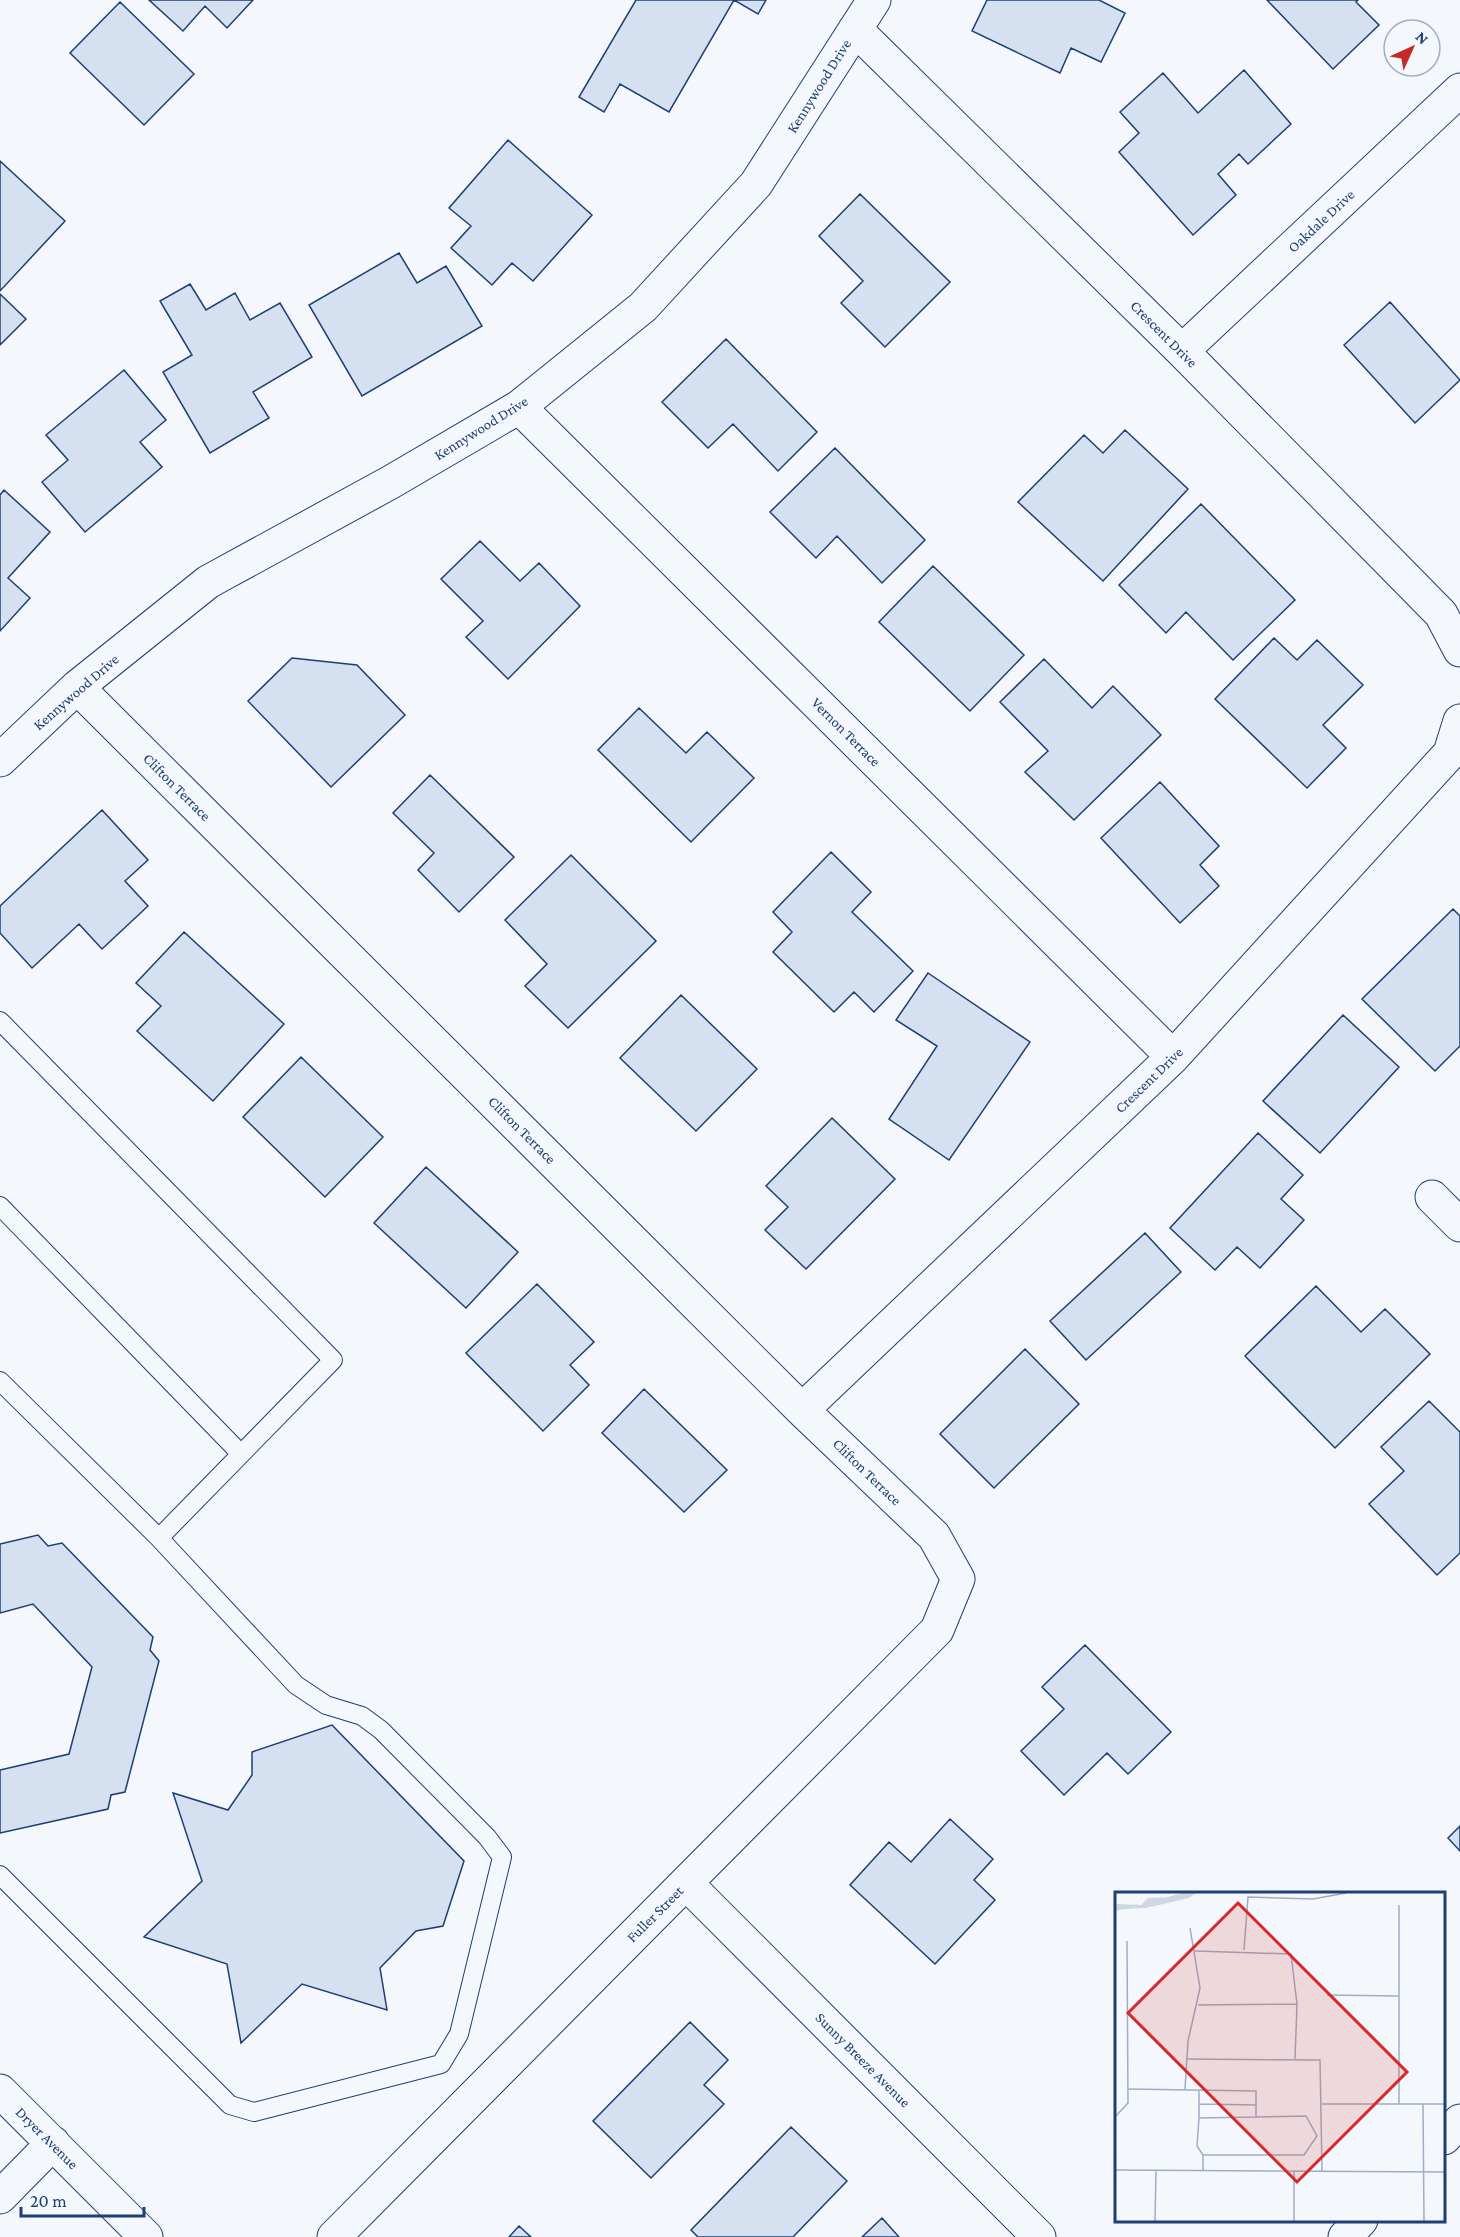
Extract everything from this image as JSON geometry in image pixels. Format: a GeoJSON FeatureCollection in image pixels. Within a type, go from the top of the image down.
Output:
{"type":"FeatureCollection","features":[{"type":"Feature","properties":{"kind":"street","name":"Kennywood Drive"},"geometry":{"type":"LineString","coordinates":[[0,760],[77,687],[208,582],[391,482],[519,408],[643,307],[756,184],[874,0]]}},
{"type":"Feature","properties":{"kind":"street","name":"Crescent Drive"},"geometry":{"type":"LineString","coordinates":[[855,29],[1182,351],[1441,614],[1460,650]]}},
{"type":"Feature","properties":{"kind":"street","name":"Oakdale Drive"},"geometry":{"type":"LineString","coordinates":[[1182,351],[1460,90]]}},
{"type":"Feature","properties":{"kind":"street","name":"Vernon Terrace"},"geometry":{"type":"LineString","coordinates":[[519,408],[1173,1057]]}},
{"type":"Feature","properties":{"kind":"street","name":"Clifton Terrace"},"geometry":{"type":"LineString","coordinates":[[77,687],[802,1410],[934,1536],[958,1579]]}},
{"type":"Feature","properties":{"kind":"street","name":"Crescent Drive"},"geometry":{"type":"LineString","coordinates":[[802,1410],[1173,1057],[1450,753],[1460,721]]}},
{"type":"Feature","properties":{"kind":"street"},"geometry":{"type":"LineString","coordinates":[[1432,1197],[1460,1225]]}},
{"type":"Feature","properties":{"kind":"street","name":"Fuller Street"},"geometry":{"type":"LineString","coordinates":[[334,2237],[937,1630],[958,1579]]}},
{"type":"Feature","properties":{"kind":"street","name":"Sunny Breeze Avenue"},"geometry":{"type":"LineString","coordinates":[[686,1883],[1039,2237]]}},
{"type":"Feature","properties":{"kind":"street","name":"Dryer Avenue"},"geometry":{"type":"LineString","coordinates":[[0,2091],[146,2237]]}},
{"type":"Feature","properties":{"kind":"street"},"geometry":{"type":"LineString","coordinates":[[1445,2136],[1460,2121]]}},
{"type":"Feature","properties":{"kind":"street"},"geometry":{"type":"LineString","coordinates":[[0,2197],[52,2143]]}},
{"type":"Feature","properties":{"kind":"street"},"geometry":{"type":"LineString","coordinates":[[1345,2237],[1360,2222]]}},
{"type":"Feature","properties":{"kind":"lane"},"geometry":{"type":"LineString","coordinates":[[0,1021],[333,1360],[159,1538]]}},
{"type":"Feature","properties":{"kind":"lane"},"geometry":{"type":"LineString","coordinates":[[0,1206],[241,1454]]}},
{"type":"Feature","properties":{"kind":"lane"},"geometry":{"type":"LineString","coordinates":[[0,1381],[159,1538],[296,1685],[326,1705],[362,1716],[381,1730],[488,1837],[502,1857],[459,2034],[441,2064],[254,2112],[230,2105],[0,1875]]}},
{"type":"Feature","properties":{"kind":"building"},"geometry":{"type":"Polygon","coordinates":[[[149,0],[253,0],[227,28],[205,6],[183,31],[149,0]]]}},
{"type":"Feature","properties":{"kind":"building"},"geometry":{"type":"Polygon","coordinates":[[[636,0],[734,0],[669,112],[620,84],[604,112],[579,97],[636,0]]]}},
{"type":"Feature","properties":{"kind":"building"},"geometry":{"type":"Polygon","coordinates":[[[734,0],[766,0],[758,14],[734,0]]]}},
{"type":"Feature","properties":{"kind":"building"},"geometry":{"type":"Polygon","coordinates":[[[987,0],[1099,0],[1125,13],[1101,62],[1071,48],[1060,73],[972,31],[987,0]]]}},
{"type":"Feature","properties":{"kind":"building"},"geometry":{"type":"Polygon","coordinates":[[[1267,0],[1358,0],[1356,2],[1379,25],[1333,69],[1267,0]]]}},
{"type":"Feature","properties":{"kind":"building"},"geometry":{"type":"Polygon","coordinates":[[[120,2],[194,74],[144,125],[70,53],[120,2]]]}},
{"type":"Feature","properties":{"kind":"building"},"geometry":{"type":"Polygon","coordinates":[[[1244,70],[1291,124],[1248,164],[1239,154],[1218,174],[1236,195],[1193,235],[1119,152],[1139,133],[1120,112],[1163,73],[1198,113],[1244,70]]]}},
{"type":"Feature","properties":{"kind":"building"},"geometry":{"type":"Polygon","coordinates":[[[508,140],[592,215],[533,281],[512,263],[492,285],[451,248],[471,226],[449,208],[508,140]]]}},
{"type":"Feature","properties":{"kind":"building"},"geometry":{"type":"Polygon","coordinates":[[[0,161],[65,221],[0,291],[0,161]]]}},
{"type":"Feature","properties":{"kind":"building"},"geometry":{"type":"Polygon","coordinates":[[[860,194],[950,282],[885,347],[841,303],[863,281],[819,236],[860,194]]]}},
{"type":"Feature","properties":{"kind":"building"},"geometry":{"type":"Polygon","coordinates":[[[399,253],[417,283],[446,266],[482,326],[362,396],[309,305],[399,253]]]}},
{"type":"Feature","properties":{"kind":"building"},"geometry":{"type":"Polygon","coordinates":[[[190,284],[206,310],[235,293],[250,320],[280,303],[312,357],[253,392],[269,418],[210,453],[163,372],[192,355],[160,301],[190,284]]]}},
{"type":"Feature","properties":{"kind":"building"},"geometry":{"type":"Polygon","coordinates":[[[0,294],[26,319],[0,345],[0,294]]]}},
{"type":"Feature","properties":{"kind":"building"},"geometry":{"type":"Polygon","coordinates":[[[1390,302],[1460,380],[1415,423],[1344,345],[1390,302]]]}},
{"type":"Feature","properties":{"kind":"building"},"geometry":{"type":"Polygon","coordinates":[[[726,339],[817,432],[778,471],[733,424],[708,448],[662,402],[726,339]]]}},
{"type":"Feature","properties":{"kind":"building"},"geometry":{"type":"Polygon","coordinates":[[[124,370],[166,420],[140,442],[162,467],[85,532],[42,482],[68,460],[46,435],[124,370]]]}},
{"type":"Feature","properties":{"kind":"building"},"geometry":{"type":"Polygon","coordinates":[[[1125,430],[1188,489],[1103,581],[1018,502],[1084,435],[1103,453],[1125,430]]]}},
{"type":"Feature","properties":{"kind":"building"},"geometry":{"type":"Polygon","coordinates":[[[835,448],[925,540],[882,583],[837,536],[816,558],[770,512],[835,448]]]}},
{"type":"Feature","properties":{"kind":"building"},"geometry":{"type":"Polygon","coordinates":[[[4,490],[50,532],[8,578],[30,598],[0,631],[0,495],[4,490]]]}},
{"type":"Feature","properties":{"kind":"building"},"geometry":{"type":"Polygon","coordinates":[[[1201,504],[1295,600],[1233,660],[1186,612],[1166,633],[1119,585],[1201,504]]]}},
{"type":"Feature","properties":{"kind":"building"},"geometry":{"type":"Polygon","coordinates":[[[480,541],[520,581],[539,563],[580,606],[508,679],[466,637],[483,621],[441,579],[480,541]]]}},
{"type":"Feature","properties":{"kind":"building"},"geometry":{"type":"Polygon","coordinates":[[[933,566],[1024,655],[970,711],[879,622],[933,566]]]}},
{"type":"Feature","properties":{"kind":"building"},"geometry":{"type":"Polygon","coordinates":[[[1274,638],[1297,660],[1317,640],[1363,685],[1323,725],[1346,748],[1307,788],[1215,699],[1274,638]]]}},
{"type":"Feature","properties":{"kind":"building"},"geometry":{"type":"Polygon","coordinates":[[[292,658],[357,665],[405,715],[331,787],[248,701],[292,658]]]}},
{"type":"Feature","properties":{"kind":"building"},"geometry":{"type":"Polygon","coordinates":[[[1044,659],[1092,708],[1113,686],[1161,735],[1074,820],[1025,772],[1048,751],[1000,702],[1044,659]]]}},
{"type":"Feature","properties":{"kind":"building"},"geometry":{"type":"Polygon","coordinates":[[[639,708],[686,753],[707,732],[754,778],[691,842],[598,750],[639,708]]]}},
{"type":"Feature","properties":{"kind":"building"},"geometry":{"type":"Polygon","coordinates":[[[430,775],[514,857],[459,912],[418,870],[434,853],[393,813],[430,775]]]}},
{"type":"Feature","properties":{"kind":"building"},"geometry":{"type":"Polygon","coordinates":[[[1160,782],[1219,846],[1200,865],[1219,886],[1180,923],[1101,838],[1160,782]]]}},
{"type":"Feature","properties":{"kind":"building"},"geometry":{"type":"Polygon","coordinates":[[[102,810],[148,860],[125,881],[148,906],[102,949],[79,924],[32,968],[0,933],[0,906],[102,810]]]}},
{"type":"Feature","properties":{"kind":"building"},"geometry":{"type":"Polygon","coordinates":[[[831,852],[871,892],[852,912],[913,971],[874,1012],[854,992],[834,1012],[773,952],[792,932],[773,912],[831,852]]]}},
{"type":"Feature","properties":{"kind":"building"},"geometry":{"type":"Polygon","coordinates":[[[571,855],[656,941],[568,1028],[525,986],[547,964],[505,920],[571,855]]]}},
{"type":"Feature","properties":{"kind":"building"},"geometry":{"type":"Polygon","coordinates":[[[1453,909],[1460,916],[1460,1046],[1435,1071],[1362,999],[1453,909]]]}},
{"type":"Feature","properties":{"kind":"building"},"geometry":{"type":"Polygon","coordinates":[[[184,932],[284,1024],[213,1101],[137,1031],[161,1006],[136,983],[184,932]]]}},
{"type":"Feature","properties":{"kind":"building"},"geometry":{"type":"Polygon","coordinates":[[[928,973],[1030,1042],[949,1160],[889,1119],[937,1046],[896,1020],[928,973]]]}},
{"type":"Feature","properties":{"kind":"building"},"geometry":{"type":"Polygon","coordinates":[[[681,995],[757,1069],[696,1131],[620,1058],[681,995]]]}},
{"type":"Feature","properties":{"kind":"building"},"geometry":{"type":"Polygon","coordinates":[[[1343,1015],[1399,1067],[1320,1153],[1263,1101],[1343,1015]]]}},
{"type":"Feature","properties":{"kind":"building"},"geometry":{"type":"Polygon","coordinates":[[[301,1057],[383,1137],[325,1197],[243,1117],[301,1057]]]}},
{"type":"Feature","properties":{"kind":"building"},"geometry":{"type":"Polygon","coordinates":[[[832,1118],[895,1179],[806,1269],[765,1230],[788,1207],[766,1186],[832,1118]]]}},
{"type":"Feature","properties":{"kind":"building"},"geometry":{"type":"Polygon","coordinates":[[[1258,1133],[1303,1175],[1281,1199],[1304,1220],[1260,1268],[1237,1247],[1215,1270],[1170,1228],[1258,1133]]]}},
{"type":"Feature","properties":{"kind":"building"},"geometry":{"type":"Polygon","coordinates":[[[426,1167],[518,1252],[466,1308],[374,1223],[426,1167]]]}},
{"type":"Feature","properties":{"kind":"building"},"geometry":{"type":"Polygon","coordinates":[[[1145,1233],[1181,1272],[1086,1360],[1050,1321],[1145,1233]]]}},
{"type":"Feature","properties":{"kind":"building"},"geometry":{"type":"Polygon","coordinates":[[[537,1284],[594,1342],[570,1365],[589,1385],[543,1431],[466,1353],[537,1284]]]}},
{"type":"Feature","properties":{"kind":"building"},"geometry":{"type":"Polygon","coordinates":[[[1316,1286],[1361,1332],[1385,1309],[1430,1354],[1335,1448],[1245,1356],[1316,1286]]]}},
{"type":"Feature","properties":{"kind":"building"},"geometry":{"type":"Polygon","coordinates":[[[1025,1349],[1079,1404],[994,1488],[940,1434],[1025,1349]]]}},
{"type":"Feature","properties":{"kind":"building"},"geometry":{"type":"Polygon","coordinates":[[[644,1389],[727,1470],[684,1512],[602,1433],[644,1389]]]}},
{"type":"Feature","properties":{"kind":"building"},"geometry":{"type":"Polygon","coordinates":[[[1429,1401],[1460,1432],[1460,1553],[1437,1575],[1369,1504],[1404,1471],[1381,1447],[1429,1401]]]}},
{"type":"Feature","properties":{"kind":"building"},"geometry":{"type":"Polygon","coordinates":[[[38,1535],[48,1546],[62,1543],[153,1637],[150,1650],[159,1661],[125,1792],[111,1795],[108,1809],[0,1833],[0,1770],[69,1754],[92,1667],[33,1604],[0,1613],[0,1544],[38,1535]]]}},
{"type":"Feature","properties":{"kind":"building"},"geometry":{"type":"Polygon","coordinates":[[[1085,1645],[1171,1732],[1128,1774],[1107,1753],[1064,1795],[1021,1751],[1064,1709],[1042,1687],[1085,1645]]]}},
{"type":"Feature","properties":{"kind":"building"},"geometry":{"type":"Polygon","coordinates":[[[332,1725],[464,1861],[443,1926],[416,1931],[380,1968],[387,2010],[302,1984],[241,2043],[227,1964],[144,1937],[202,1881],[173,1793],[228,1810],[252,1775],[252,1752],[332,1725]]]}},
{"type":"Feature","properties":{"kind":"building"},"geometry":{"type":"Polygon","coordinates":[[[950,1819],[993,1859],[974,1880],[995,1900],[935,1964],[850,1885],[889,1842],[911,1862],[950,1819]]]}},
{"type":"Feature","properties":{"kind":"building"},"geometry":{"type":"Polygon","coordinates":[[[1460,1826],[1460,1851],[1448,1838],[1460,1826]]]}},
{"type":"Feature","properties":{"kind":"building"},"geometry":{"type":"Polygon","coordinates":[[[690,2022],[728,2060],[704,2085],[724,2104],[651,2178],[593,2121],[690,2022]]]}},
{"type":"Feature","properties":{"kind":"building"},"geometry":{"type":"Polygon","coordinates":[[[791,2127],[847,2181],[793,2237],[698,2237],[691,2230],[791,2127]]]}},
{"type":"Feature","properties":{"kind":"building"},"geometry":{"type":"Polygon","coordinates":[[[882,2218],[899,2237],[862,2237],[882,2218]]]}},
{"type":"Feature","properties":{"kind":"building"},"geometry":{"type":"Polygon","coordinates":[[[519,2226],[531,2237],[509,2237],[519,2226]]]}}]}
